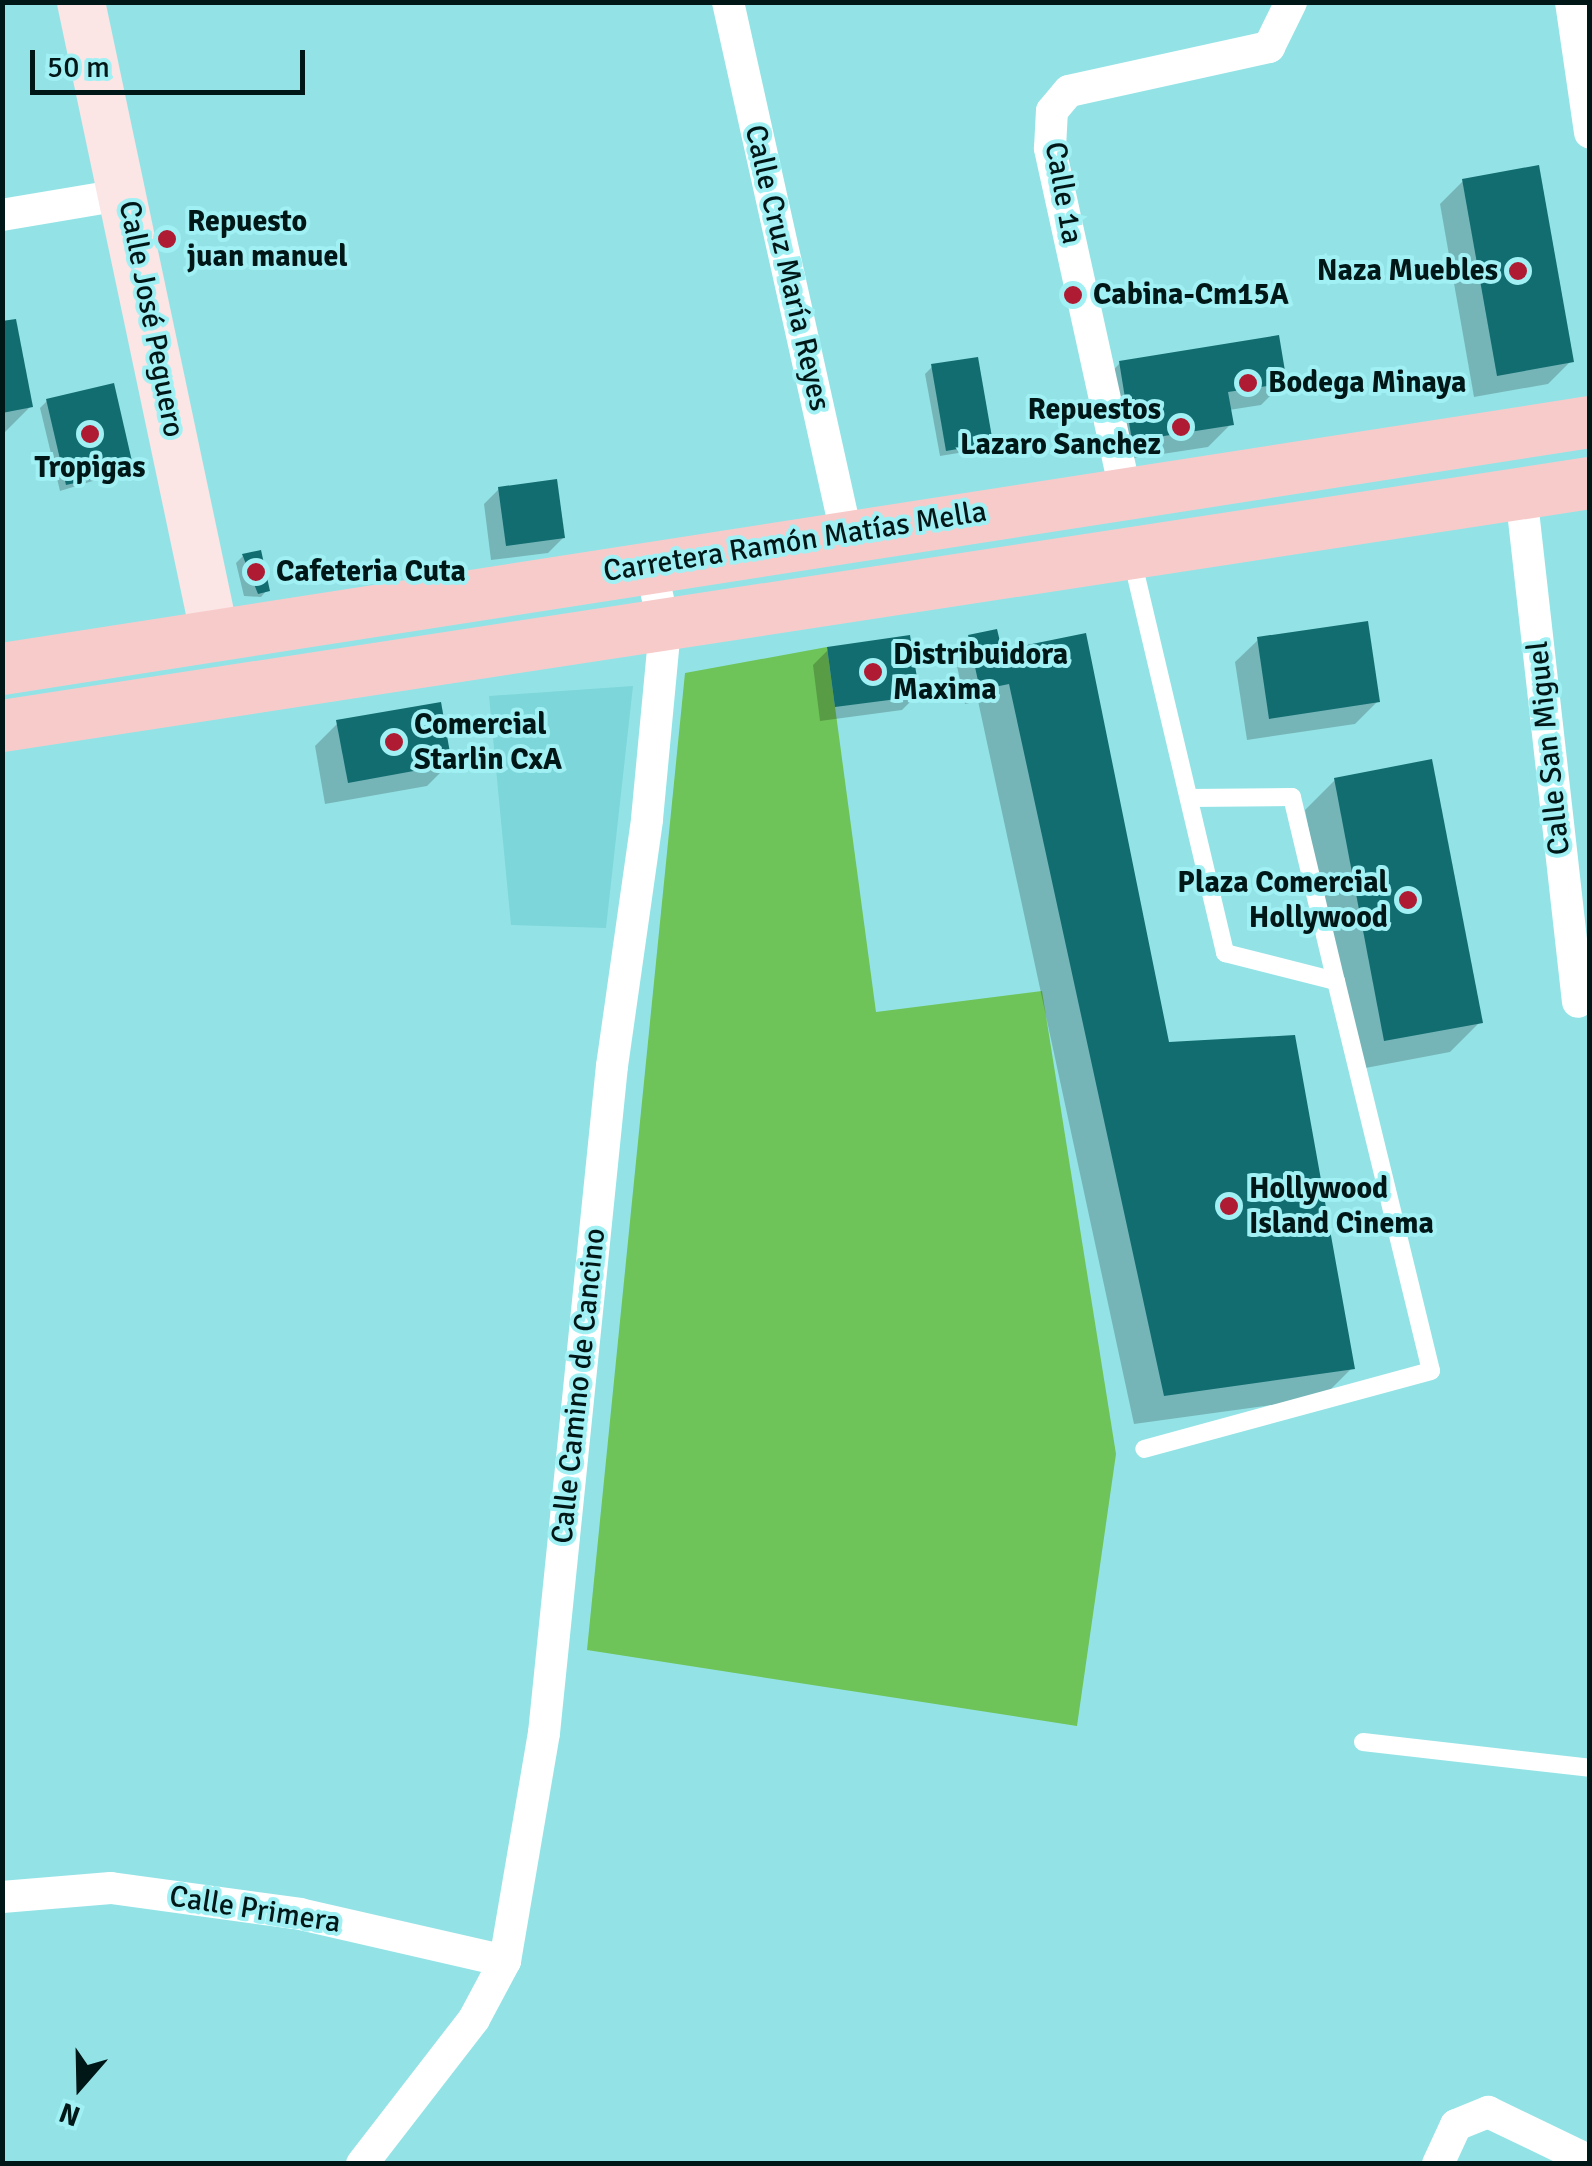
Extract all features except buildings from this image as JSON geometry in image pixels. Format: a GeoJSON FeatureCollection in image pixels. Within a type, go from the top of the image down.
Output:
{"type":"FeatureCollection","features":[{"type":"Feature","properties":{"kind":"main road","name":"Calle José Peguero"},"geometry":{"type":"LineString","coordinates":[[81,2],[126,194],[215,636]]}},
{"type":"Feature","properties":{"kind":"main road","name":"Carretera Ramón Matías Mella"},"geometry":{"type":"LineString","coordinates":[[2,668],[846,533],[1590,422]]}},
{"type":"Feature","properties":{"kind":"main road"},"geometry":{"type":"LineString","coordinates":[[2,726],[1132,559],[1590,483]]}},
{"type":"Feature","properties":{"kind":"street","name":"Calle Cruz María Reyes"},"geometry":{"type":"LineString","coordinates":[[728,2],[846,533]]}},
{"type":"Feature","properties":{"kind":"street","name":"Calle 1a"},"geometry":{"type":"LineString","coordinates":[[1125,490],[1050,148],[1052,111],[1069,92],[1269,47],[1292,2]]}},
{"type":"Feature","properties":{"kind":"street"},"geometry":{"type":"LineString","coordinates":[[1571,2],[1590,133]]}},
{"type":"Feature","properties":{"kind":"street"},"geometry":{"type":"LineString","coordinates":[[2,215],[126,194]]}},
{"type":"Feature","properties":{"kind":"street","name":"Calle San Miguel"},"geometry":{"type":"LineString","coordinates":[[1521,493],[1578,1002]]}},
{"type":"Feature","properties":{"kind":"street","name":"Calle Camino de Cancino"},"geometry":{"type":"LineString","coordinates":[[362,2164],[474,2019],[505,1961],[544,1733],[665,628],[650,565]]}},
{"type":"Feature","properties":{"kind":"street","name":"Calle Primera"},"geometry":{"type":"LineString","coordinates":[[2,1898],[111,1888],[300,1914],[505,1961]]}},
{"type":"Feature","properties":{"kind":"street"},"geometry":{"type":"LineString","coordinates":[[1438,2164],[1456,2125],[1488,2112],[1590,2161]]}},
{"type":"Feature","properties":{"kind":"lane"},"geometry":{"type":"LineString","coordinates":[[1132,559],[1225,953],[1336,981]]}},
{"type":"Feature","properties":{"kind":"lane"},"geometry":{"type":"LineString","coordinates":[[1144,1449],[1430,1372],[1292,797],[1189,798]]}},
{"type":"Feature","properties":{"kind":"lane"},"geometry":{"type":"LineString","coordinates":[[1363,1742],[1590,1768]]}},
{"type":"Feature","properties":{"kind":"shaded area"},"geometry":{"type":"Polygon","coordinates":[[[633,686],[606,928],[511,925],[489,696],[633,686]]]}},
{"type":"Feature","properties":{"kind":"green space"},"geometry":{"type":"Polygon","coordinates":[[[827,647],[876,1012],[1042,991],[1116,1454],[1077,1726],[587,1650],[685,673],[827,647]]]}},
{"type":"Feature","properties":{"kind":"place","name":"Repuesto juan manuel"},"geometry":{"type":"Point","coordinates":[167,239]}},
{"type":"Feature","properties":{"kind":"place","name":"Naza Muebles"},"geometry":{"type":"Point","coordinates":[1518,271]}},
{"type":"Feature","properties":{"kind":"place","name":"Cabina-Cm15A"},"geometry":{"type":"Point","coordinates":[1073,295]}},
{"type":"Feature","properties":{"kind":"place","name":"Bodega Minaya"},"geometry":{"type":"Point","coordinates":[1248,383]}},
{"type":"Feature","properties":{"kind":"place","name":"Repuestos Lazaro Sanchez"},"geometry":{"type":"Point","coordinates":[1181,427]}},
{"type":"Feature","properties":{"kind":"place","name":"Tropigas"},"geometry":{"type":"Point","coordinates":[90,434]}},
{"type":"Feature","properties":{"kind":"place","name":"Cafeteria Cuta"},"geometry":{"type":"Point","coordinates":[256,572]}},
{"type":"Feature","properties":{"kind":"place","name":"Distribuidora Maxima"},"geometry":{"type":"Point","coordinates":[873,672]}},
{"type":"Feature","properties":{"kind":"place","name":"Comercial Starlin CxA"},"geometry":{"type":"Point","coordinates":[394,742]}},
{"type":"Feature","properties":{"kind":"place","name":"Plaza Comercial Hollywood"},"geometry":{"type":"Point","coordinates":[1408,900]}},
{"type":"Feature","properties":{"kind":"place","name":"Hollywood Island Cinema"},"geometry":{"type":"Point","coordinates":[1229,1206]}}]}
